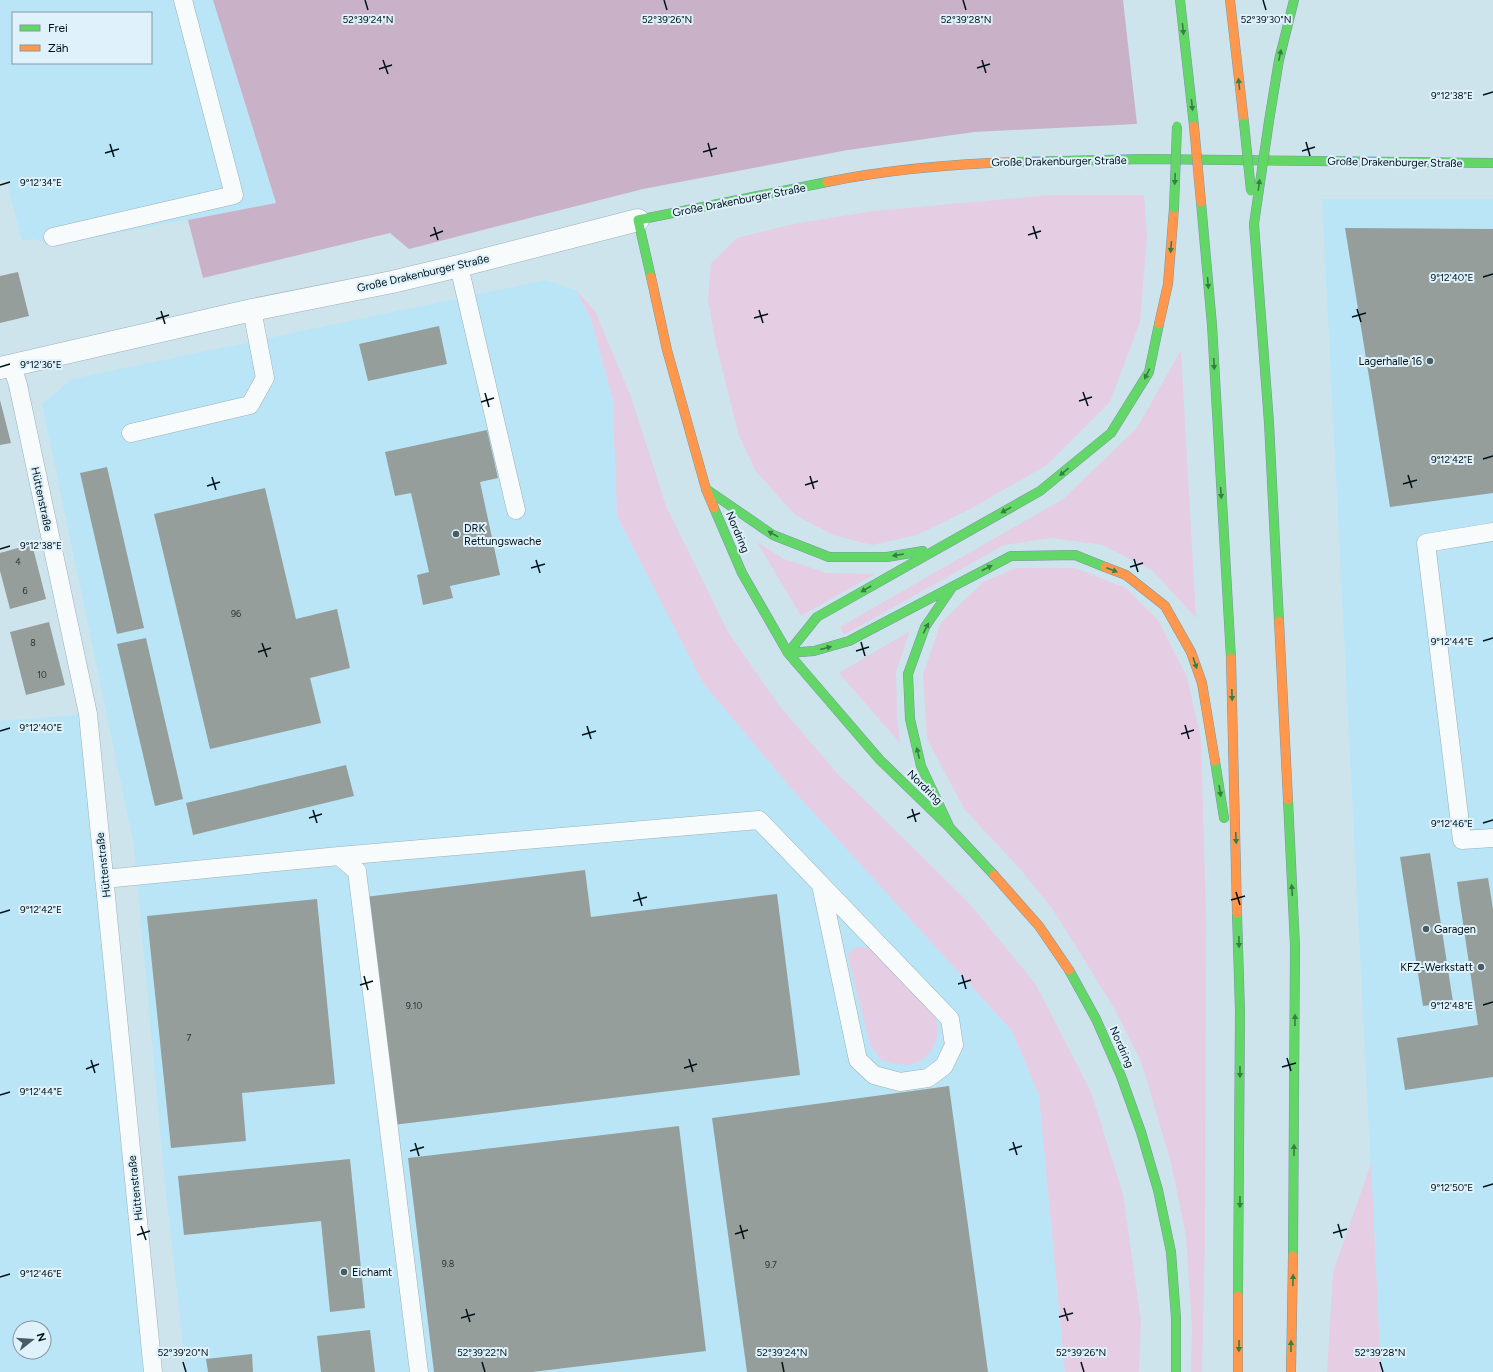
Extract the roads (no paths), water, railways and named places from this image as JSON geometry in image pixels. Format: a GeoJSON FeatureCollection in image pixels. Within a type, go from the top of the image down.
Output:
{"type":"FeatureCollection","features":[{"type":"Feature","properties":{"kind":"main road"},"geometry":{"type":"LineString","coordinates":[[1180,0],[1194,126],[1212,325],[1230,628],[1240,1012],[1238,1372]]}},
{"type":"Feature","properties":{"kind":"main road"},"geometry":{"type":"LineString","coordinates":[[1230,0],[1254,224],[1269,423],[1295,946],[1294,1214],[1291,1372]]}},
{"type":"Feature","properties":{"kind":"main road"},"geometry":{"type":"LineString","coordinates":[[1254,224],[1276,76],[1286,27],[1294,0]]}},
{"type":"Feature","properties":{"kind":"main road"},"geometry":{"type":"LineString","coordinates":[[1181,96],[1186,57]]}},
{"type":"Feature","properties":{"kind":"main road"},"geometry":{"type":"LineString","coordinates":[[788,653],[817,617],[1040,491],[1111,433],[1149,372],[1168,284],[1174,208],[1178,122]]}},
{"type":"Feature","properties":{"kind":"main road","name":"Große Drakenburger Straße"},"geometry":{"type":"LineString","coordinates":[[638,220],[861,175],[963,164],[1063,160],[1160,159],[1493,163]]}},
{"type":"Feature","properties":{"kind":"main road","name":"Nordring"},"geometry":{"type":"LineString","coordinates":[[638,220],[667,350],[706,489],[742,573],[788,653],[880,760],[950,828],[1010,891],[1039,926],[1065,963],[1096,1019],[1121,1076],[1141,1132],[1158,1190],[1171,1252],[1176,1318],[1176,1372]]}},
{"type":"Feature","properties":{"kind":"main road"},"geometry":{"type":"LineString","coordinates":[[706,489],[773,535],[829,557],[887,557],[936,549]]}},
{"type":"Feature","properties":{"kind":"main road"},"geometry":{"type":"LineString","coordinates":[[788,653],[814,651],[850,642],[1011,556],[1075,555],[1126,575],[1165,606],[1191,652],[1202,683],[1238,903]]}},
{"type":"Feature","properties":{"kind":"main road"},"geometry":{"type":"LineString","coordinates":[[950,828],[921,766],[910,719],[908,674],[925,627],[953,586]]}},
{"type":"Feature","properties":{"kind":"street","name":"Große Drakenburger Straße"},"geometry":{"type":"LineString","coordinates":[[6,366],[252,310],[392,282],[638,220]]}},
{"type":"Feature","properties":{"kind":"lane"},"geometry":{"type":"LineString","coordinates":[[53,237],[234,194],[183,0]]}},
{"type":"Feature","properties":{"kind":"lane"},"geometry":{"type":"LineString","coordinates":[[459,266],[516,510]]}},
{"type":"Feature","properties":{"kind":"lane"},"geometry":{"type":"LineString","coordinates":[[131,433],[250,405],[265,378],[252,310]]}},
{"type":"Feature","properties":{"kind":"lane","name":"Hüttenstraße"},"geometry":{"type":"LineString","coordinates":[[6,366],[18,385],[88,714],[153,1372]]}},
{"type":"Feature","properties":{"kind":"lane"},"geometry":{"type":"LineString","coordinates":[[1493,532],[1426,543],[1462,840],[1493,838]]}},
{"type":"Feature","properties":{"kind":"lane"},"geometry":{"type":"LineString","coordinates":[[104,879],[339,856],[759,820],[950,1019],[954,1045],[944,1066],[928,1078],[900,1082],[874,1075],[858,1060],[820,885]]}},
{"type":"Feature","properties":{"kind":"lane"},"geometry":{"type":"LineString","coordinates":[[339,856],[357,871],[419,1372]]}},
{"type":"Feature","properties":{"kind":"place","name":"Lagerhalle 16"},"geometry":{"type":"Point","coordinates":[1430,361]}},
{"type":"Feature","properties":{"kind":"place","name":"DRK Rettungswache"},"geometry":{"type":"Point","coordinates":[456,534]}},
{"type":"Feature","properties":{"kind":"place","name":"Garagen"},"geometry":{"type":"Point","coordinates":[1426,929]}},
{"type":"Feature","properties":{"kind":"place","name":"KFZ-Werkstatt"},"geometry":{"type":"Point","coordinates":[1481,967]}},
{"type":"Feature","properties":{"kind":"place","name":"Eichamt"},"geometry":{"type":"Point","coordinates":[344,1272]}}]}
